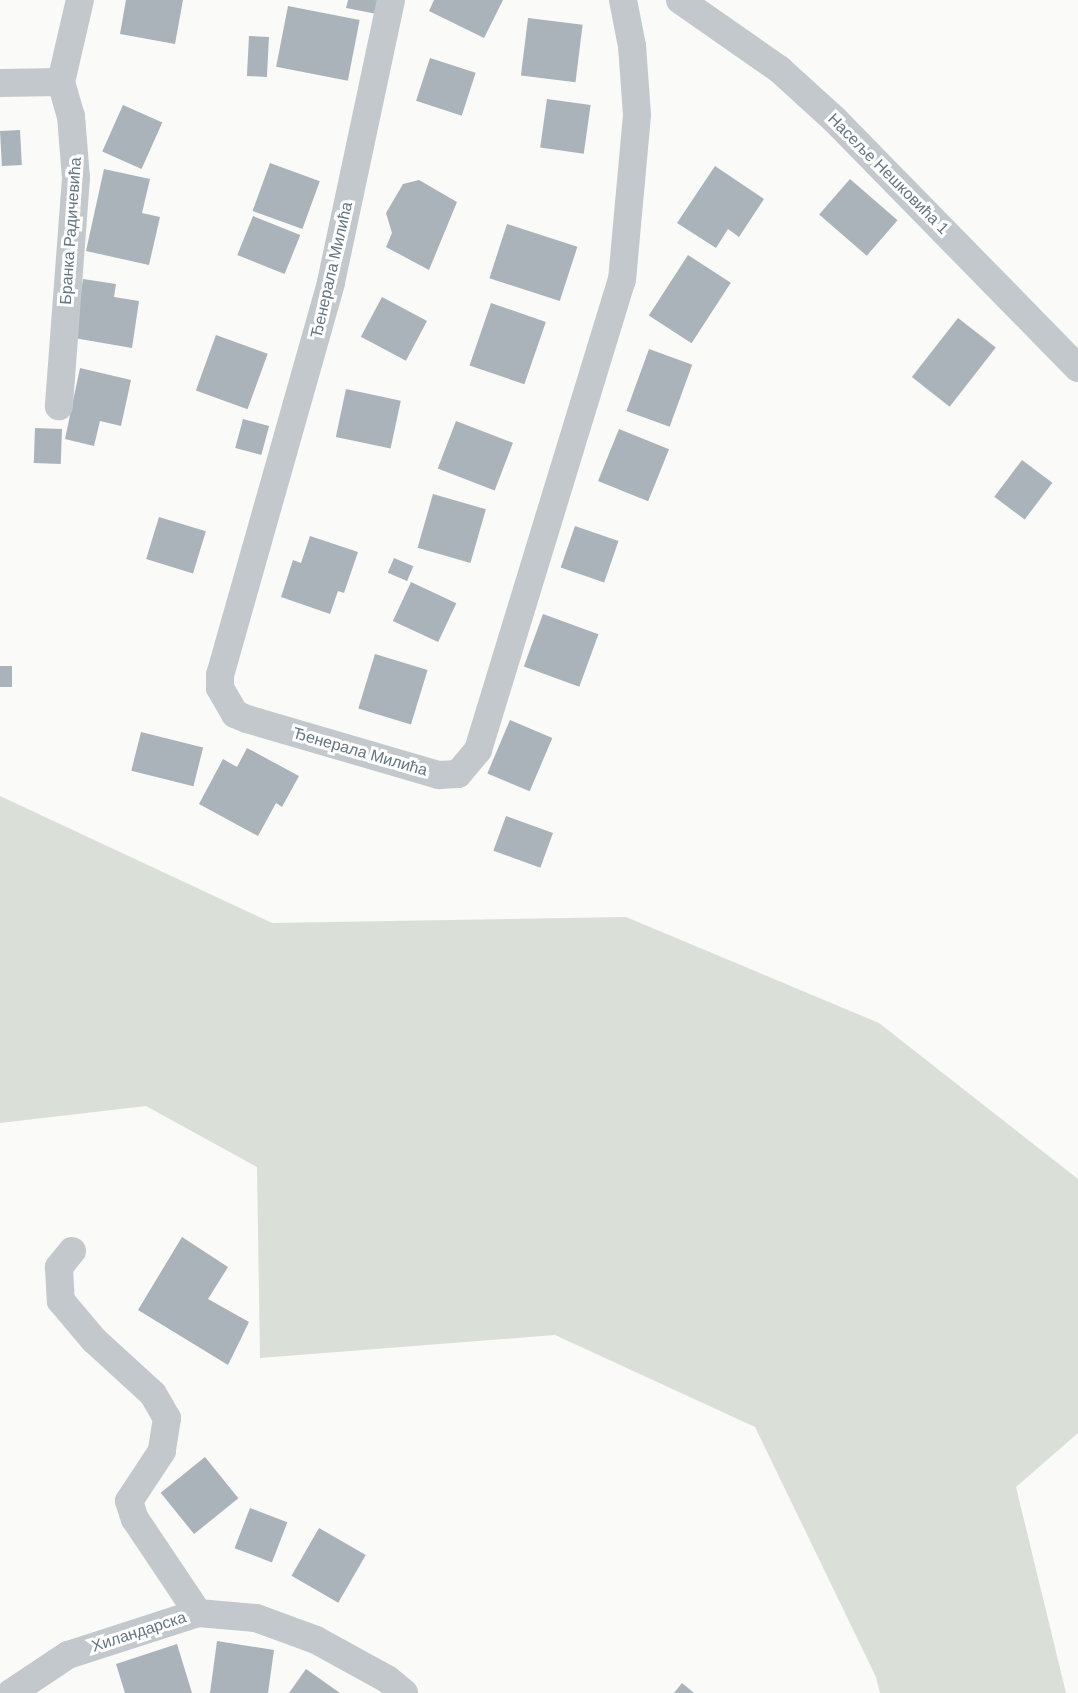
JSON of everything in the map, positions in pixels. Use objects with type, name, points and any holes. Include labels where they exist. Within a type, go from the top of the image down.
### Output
[{"type":"street","points":[[0,83],[61,82],[80,0]]},
{"type":"street","name":"Ђенерала Милића","points":[[391,0],[331,283],[220,675],[220,687],[235,714],[439,775],[458,774],[478,750],[622,280],[637,115],[632,46],[623,0]]},
{"type":"street","name":"Насеље Нешковића 1","points":[[680,0],[779,69],[835,120],[1078,368]]},
{"type":"street","name":"Бранка Радичевића","points":[[59,406],[76,148],[61,82]]},
{"type":"street","points":[[72,1251],[59,1267],[61,1301],[94,1340],[153,1394],[167,1418],[162,1451],[129,1501],[135,1519],[198,1613]]},
{"type":"street","name":"Хиландарска","points":[[11,1693],[68,1655],[198,1613],[256,1618],[316,1640],[387,1679],[404,1693]]},
{"type":"shaded area","points":[[0,796],[272,923],[626,917],[879,1023],[1078,1179],[1078,1433],[1016,1487],[1066,1693],[880,1693],[876,1677],[755,1427],[555,1335],[260,1358],[257,1167],[146,1106],[0,1123]]},
{"type":"building","points":[[126,0],[183,0],[175,44],[120,34]]},
{"type":"building","points":[[348,0],[379,0],[377,14],[346,8]]},
{"type":"building","points":[[434,0],[503,0],[484,38],[429,11]]},
{"type":"building","points":[[288,6],[360,20],[348,81],[276,67]]},
{"type":"building","points":[[528,18],[583,25],[576,82],[521,76]]},
{"type":"building","points":[[249,36],[269,37],[267,77],[247,76]]},
{"type":"building","points":[[430,58],[476,73],[462,116],[416,101]]},
{"type":"building","points":[[547,99],[591,105],[584,154],[540,148]]},
{"type":"building","points":[[123,105],[162,122],[142,169],[102,152]]},
{"type":"building","points":[[20,130],[22,165],[2,166],[0,131]]},
{"type":"building","points":[[270,163],[320,181],[302,229],[253,211]]},
{"type":"building","points":[[715,166],[764,199],[739,237],[728,229],[716,248],[677,223]]},
{"type":"building","points":[[104,169],[150,179],[142,213],[160,217],[149,265],[86,251]]},
{"type":"building","points":[[850,179],[898,220],[867,256],[819,214]]},
{"type":"building","points":[[419,180],[457,202],[429,270],[386,247],[392,233],[386,213],[403,184]]},
{"type":"building","points":[[253,216],[300,235],[285,274],[237,255]]},
{"type":"building","points":[[507,224],[577,247],[560,301],[489,278]]},
{"type":"building","points":[[688,255],[731,283],[692,343],[649,315]]},
{"type":"building","points":[[83,279],[116,284],[114,297],[139,301],[132,348],[74,338]]},
{"type":"building","points":[[382,297],[427,321],[406,361],[361,337]]},
{"type":"building","points":[[491,303],[546,322],[524,384],[470,365]]},
{"type":"building","points":[[958,318],[996,348],[950,407],[912,377]]},
{"type":"building","points":[[216,335],[268,354],[248,409],[196,390]]},
{"type":"building","points":[[649,349],[692,365],[670,427],[626,411]]},
{"type":"building","points":[[80,368],[131,380],[121,426],[100,421],[94,446],[65,439]]},
{"type":"building","points":[[346,389],[401,401],[391,449],[336,437]]},
{"type":"building","points":[[243,419],[269,426],[261,455],[235,448]]},
{"type":"building","points":[[456,421],[513,443],[495,490],[438,469]]},
{"type":"building","points":[[35,428],[62,429],[61,464],[34,463]]},
{"type":"building","points":[[619,429],[669,449],[648,501],[598,481]]},
{"type":"building","points":[[1022,460],[1052,483],[1025,520],[994,497]]},
{"type":"building","points":[[433,494],[486,509],[470,563],[418,548]]},
{"type":"building","points":[[159,517],[206,531],[193,573],[146,559]]},
{"type":"building","points":[[575,526],[618,541],[604,583],[561,568]]},
{"type":"building","points":[[310,536],[358,552],[344,593],[338,591],[330,614],[281,597],[293,560],[301,563]]},
{"type":"building","points":[[394,558],[413,566],[407,581],[388,573]]},
{"type":"building","points":[[411,582],[456,603],[438,642],[393,621]]},
{"type":"building","points":[[543,614],[598,634],[579,687],[524,667]]},
{"type":"building","points":[[375,654],[428,670],[411,725],[358,709]]},
{"type":"building","points":[[0,666],[12,666],[12,687],[0,687]]},
{"type":"building","points":[[510,720],[552,738],[530,791],[487,773]]},
{"type":"building","points":[[141,732],[203,747],[193,786],[131,771]]},
{"type":"building","points":[[247,748],[299,776],[282,807],[276,803],[258,836],[199,804],[223,759],[237,767]]},
{"type":"building","points":[[506,816],[553,833],[540,868],[493,851]]},
{"type":"building","points":[[182,1237],[228,1267],[208,1299],[249,1322],[228,1365],[138,1310]]},
{"type":"building","points":[[205,1457],[238,1498],[194,1534],[161,1493]]},
{"type":"building","points":[[250,1508],[287,1522],[272,1562],[235,1548]]},
{"type":"building","points":[[319,1528],[366,1555],[338,1603],[292,1576]]},
{"type":"building","points":[[217,1641],[274,1650],[268,1693],[210,1693]]},
{"type":"building","points":[[177,1644],[192,1693],[125,1693],[116,1664]]},
{"type":"building","points":[[306,1669],[340,1693],[289,1693]]},
{"type":"building","points":[[682,1683],[694,1693],[674,1693]]}]
